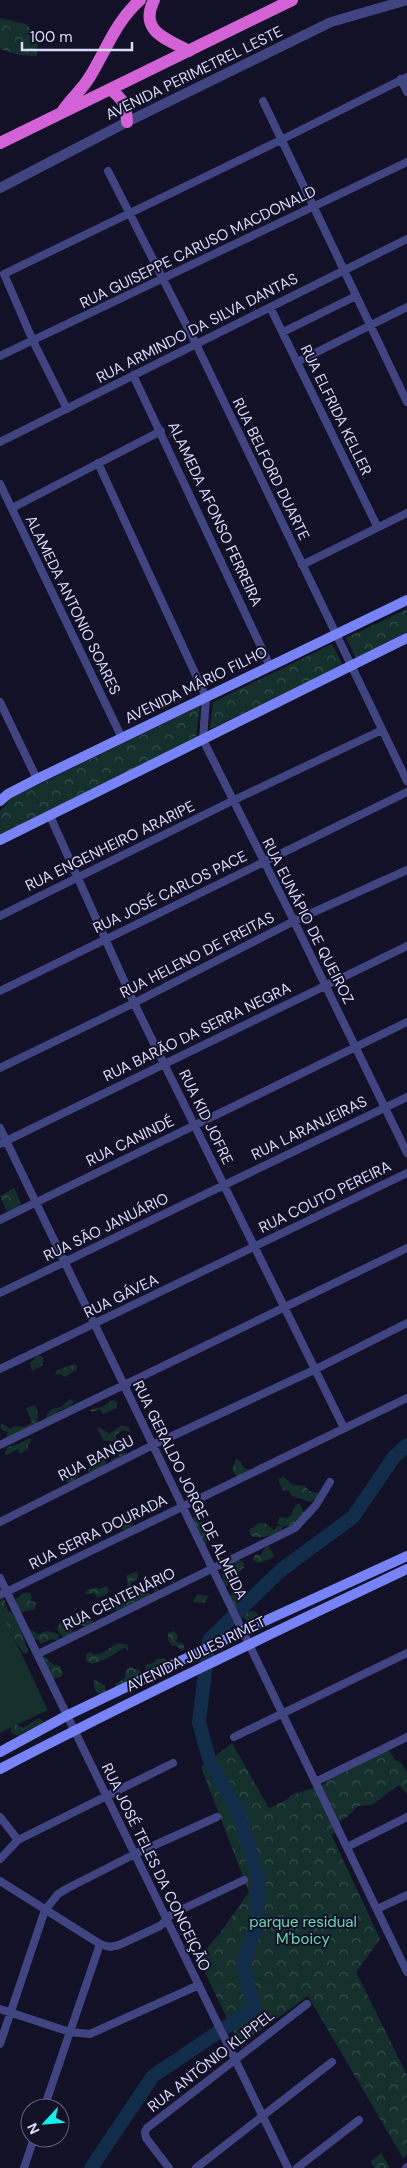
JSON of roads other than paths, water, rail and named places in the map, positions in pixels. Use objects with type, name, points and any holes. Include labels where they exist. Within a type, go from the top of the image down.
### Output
[{"type":"highway","points":[[62,112],[89,78],[117,26],[140,0]]},
{"type":"highway","points":[[154,0],[150,12],[151,22],[155,31],[166,41],[189,51]]},
{"type":"highway","points":[[0,143],[292,0]]},
{"type":"highway","points":[[110,89],[121,97],[126,109],[127,122]]},
{"type":"main road","name":"AVENIDA MÁRIO FILHO","points":[[3,798],[122,738],[407,600]]},
{"type":"main road","points":[[0,840],[407,638]]},
{"type":"main road","name":"AVENIDA JULES RIMET","points":[[0,1752],[68,1715],[243,1631],[404,1557]]},
{"type":"main road","name":"AVENIDA JULES RIMET","points":[[0,1769],[74,1730],[249,1644],[407,1569]]},
{"type":"street","name":"AVENIDA PERIMETREL LESTE","points":[[0,188],[127,122],[331,22],[407,0]]},
{"type":"street","points":[[67,409],[33,341],[4,274],[282,140],[404,78],[407,92]]},
{"type":"street","points":[[263,101],[407,402]]},
{"type":"street","name":"RUA GUISEPPE CARUSO MACDONALD","points":[[0,356],[407,162]]},
{"type":"street","name":"RUA BELFORD DUARTE","points":[[108,171],[196,344],[407,781]]},
{"type":"street","points":[[405,240],[407,249]]},
{"type":"street","name":"RUA ARMINDO DA SILVA DANTAS","points":[[0,442],[405,240]]},
{"type":"street","points":[[283,332],[356,296]]},
{"type":"street","name":"RUA ELFRIDA KELLER","points":[[270,307],[377,526]]},
{"type":"street","points":[[297,362],[407,307]]},
{"type":"street","name":"ALAMEDA AFONSO FERREIRA","points":[[134,375],[270,666]]},
{"type":"street","points":[[12,508],[161,431]]},
{"type":"street","points":[[98,463],[206,697],[202,740]]},
{"type":"street","name":"ALAMEDA ANTONIO SOARES","points":[[0,484],[122,738]]},
{"type":"street","points":[[302,565],[407,512]]},
{"type":"street","points":[[0,702],[37,780]]},
{"type":"street","name":"RUA ENGENHEIRO ARARIPE","points":[[0,916],[232,801],[382,730]]},
{"type":"street","name":"RUA EUNÁPIO DE QUEIROZ","points":[[202,740],[294,921],[407,1153]]},
{"type":"street","name":"RUA JOSÉ CARLOS PACE","points":[[0,990],[407,792]]},
{"type":"street","name":"RUA KID JOFRE","points":[[50,816],[76,878],[134,1003],[344,1428]]},
{"type":"street","name":"RUA HELENO DE FREITAS","points":[[0,1068],[134,1003],[294,921],[407,870]]},
{"type":"street","name":"RUA BARÃO DA SERRA NEGRA","points":[[3,1142],[325,984],[407,946]]},
{"type":"street","name":"RUA CANINDÉ","points":[[0,1220],[407,1022]]},
{"type":"street","name":"RUA LARANJEIRAS","points":[[224,1185],[407,1097]]},
{"type":"street","name":"RUA GERALDO JORGE DE ALMEIDA","points":[[0,1128],[3,1142],[36,1202],[407,1972]]},
{"type":"street","name":"RUA COUTO PEREIRA","points":[[254,1246],[407,1173]]},
{"type":"street","name":"RUA SÃO JANUÁRIO","points":[[0,1293],[224,1185]]},
{"type":"street","name":"RUA GÁVEA","points":[[0,1369],[254,1246]]},
{"type":"street","points":[[0,1445],[407,1248]]},
{"type":"street","name":"RUA BANGU","points":[[0,1522],[153,1445],[314,1370],[407,1323]]},
{"type":"street","name":"RUA SERRA DOURADA","points":[[3,1593],[407,1398]]},
{"type":"street","name":"RUA CENTENÁRIO","points":[[38,1654],[295,1528],[321,1499],[330,1482]]},
{"type":"street","points":[[404,1557],[407,1569]]},
{"type":"street","name":"RUA JOSÉ TELES DA CONCEIÇÃO","points":[[0,1578],[3,1593],[38,1654],[288,2168]]},
{"type":"street","points":[[234,1737],[407,1653]]},
{"type":"street","points":[[315,1782],[407,1737]]},
{"type":"street","points":[[0,1859],[18,1840],[173,1763]]},
{"type":"street","points":[[0,1817],[18,1840]]},
{"type":"street","points":[[0,2044],[45,1910],[58,1894],[135,1854],[217,1817]]},
{"type":"street","points":[[347,1847],[407,1817]]},
{"type":"street","points":[[0,1881],[100,1944],[110,1947],[119,1945],[160,1926],[172,1914],[244,1880]]},
{"type":"street","points":[[377,1909],[407,1894]]},
{"type":"street","points":[[47,2098],[100,1944]]},
{"type":"street","points":[[0,2009],[70,2032],[90,2034],[199,1985]]},
{"type":"street","name":"RUA ANTÔNIO KLIPPEL","points":[[168,2168],[146,2138],[144,2132],[147,2128],[307,2004]]},
{"type":"street","points":[[196,2168],[332,2062]]},
{"type":"street","points":[[297,2168],[359,2120]]},
{"type":"street","points":[[24,2168],[31,2148]]},
{"type":"waterway","points":[[91,2168],[153,2076],[254,2008],[243,1963],[256,1925],[259,1881],[240,1816],[209,1759],[199,1722],[209,1640],[281,1570],[353,1517],[394,1457],[407,1445]]},
{"type":"park label","name":"parque residual M'boicy","points":[[303,1930]]}]
